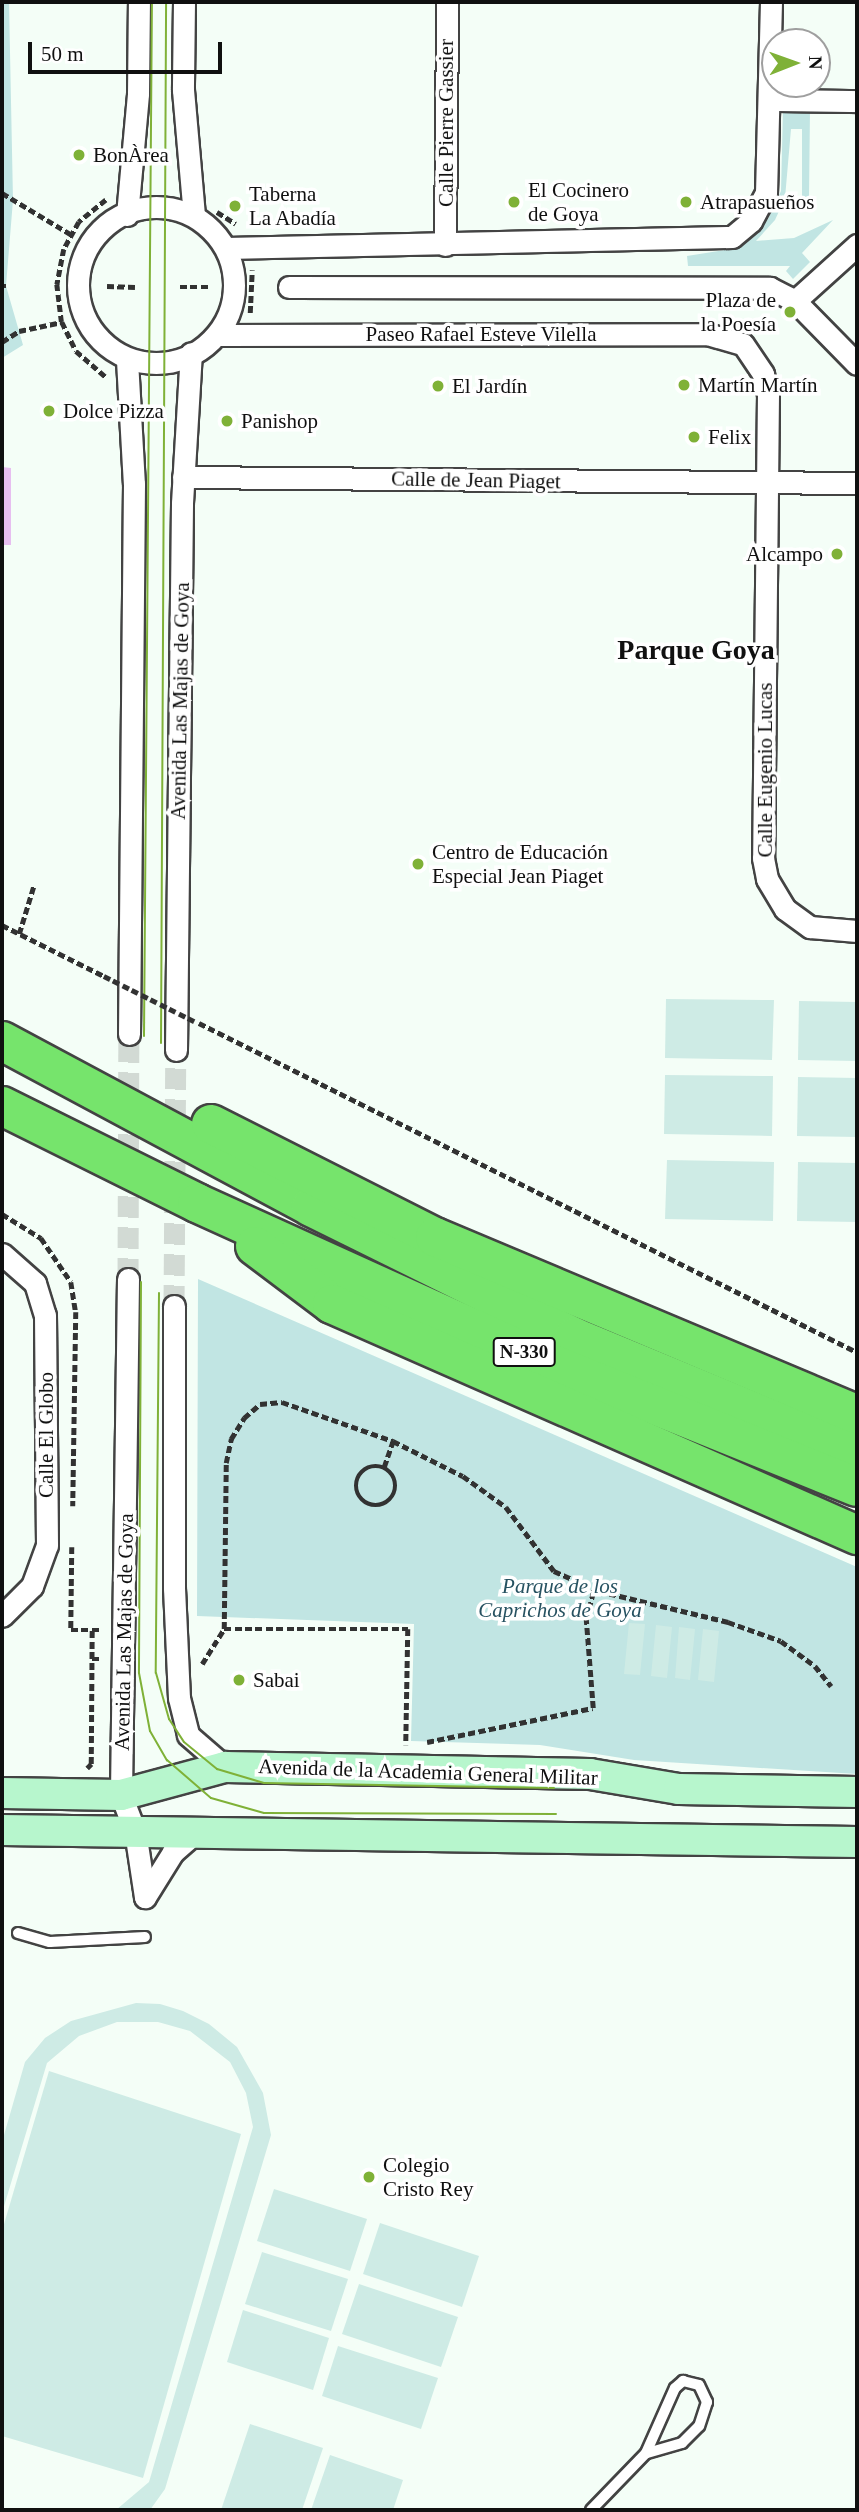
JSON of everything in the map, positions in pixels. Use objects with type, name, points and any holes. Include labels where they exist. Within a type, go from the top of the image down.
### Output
[{"type":"highway","points":[[6,1043],[86,1062],[435,1237],[857,1414]]},
{"type":"highway","name":"N-330","points":[[6,1043],[311,1207],[574,1337],[857,1454]]},
{"type":"highway","name":"N-330","points":[[2,1106],[197,1203],[545,1361],[857,1487]]},
{"type":"highway","points":[[197,1203],[332,1304],[857,1535]]},
{"type":"main road","name":"Avenida de la Academia General Militar","points":[[2,1793],[121,1795],[225,1767],[590,1774],[679,1789],[857,1792]]},
{"type":"main road","points":[[2,1830],[857,1842]]},
{"type":"street","points":[[127,215],[139,2]]},
{"type":"street","points":[[184,2],[194,216]]},
{"type":"street","name":"Calle Pierre Gassier","points":[[445,245],[447,2]]},
{"type":"street","points":[[226,248],[722,241],[744,230],[766,193],[771,2]]},
{"type":"street","points":[[770,100],[857,100]]},
{"type":"street","points":[[165,208],[194,216],[226,248],[234,274],[233,299],[217,335],[191,353],[163,361],[127,360],[104,345],[88,325],[79,306],[77,281],[83,258],[97,236],[127,215],[165,208]]},
{"type":"street","points":[[795,301],[857,245]]},
{"type":"street","points":[[289,286],[770,288],[795,301],[857,364]]},
{"type":"street","name":"Paseo Rafael Esteve Vilella","points":[[217,335],[708,334],[743,344]]},
{"type":"street","name":"Calle Eugenio Lucas","points":[[743,344],[763,374],[768,394],[763,858],[767,879],[785,909],[810,927],[857,932]]},
{"type":"street","name":"Avenida Las Majas de Goya","points":[[176,1050],[183,477],[191,353]]},
{"type":"street","points":[[127,360],[123,389],[134,484],[129,1034]]},
{"type":"street","name":"Calle de Jean Piaget","points":[[183,477],[857,483]]},
{"type":"street","name":"Calle El Globo","points":[[2,1254],[35,1283],[45,1315],[47,1545],[32,1586],[2,1616]]},
{"type":"street","name":"Avenida Las Majas de Goya","points":[[128,1279],[121,1795],[135,1831],[145,1897],[173,1852],[196,1832]]},
{"type":"street","points":[[174,1306],[174,1588],[178,1698],[188,1735],[225,1767]]},
{"type":"lane","points":[[18,1933],[50,1942],[145,1937]]},
{"type":"lane","points":[[591,2510],[646,2453],[676,2388],[683,2381],[699,2385],[707,2402],[699,2426],[682,2443],[646,2453]]},
{"type":"path","points":[[192,178],[209,203],[248,229],[253,294],[249,335]]},
{"type":"path","points":[[123,389],[76,351],[62,322],[57,284],[64,249],[72,235],[127,179]]},
{"type":"path","points":[[2,193],[72,235]]},
{"type":"path","points":[[107,286],[135,287]]},
{"type":"path","points":[[180,287],[210,287]]},
{"type":"path","points":[[2,342],[19,331],[62,322]]},
{"type":"path","points":[[19,934],[34,885]]},
{"type":"path","points":[[2,925],[857,1352]]},
{"type":"path","points":[[196,1673],[224,1629],[226,1463],[231,1439],[244,1418],[260,1404],[282,1402],[393,1441],[463,1476],[506,1507],[554,1572],[594,1589],[728,1622],[781,1641],[815,1666],[831,1686]]},
{"type":"path","points":[[384,1467],[393,1441]]},
{"type":"path","points":[[370,1467],[384,1467],[396,1482],[395,1494],[386,1504],[367,1504],[358,1494],[359,1475],[370,1467]]},
{"type":"path","points":[[406,1747],[593,1708],[586,1619],[594,1589]]},
{"type":"path","points":[[224,1629],[408,1629],[406,1759]]},
{"type":"path","points":[[80,1775],[91,1764],[92,1630]]},
{"type":"green space","points":[[2,2],[9,2],[13,200],[6,286],[23,345],[2,358]]},
{"type":"green space","points":[[783,109],[810,109],[809,198],[802,198],[802,129],[791,129],[785,198],[775,220],[756,241],[794,238],[833,220],[802,253],[810,262],[793,279],[786,271],[790,266],[688,266],[687,256],[731,249],[768,219],[781,191]]},
{"type":"green space","name":"Parque de los Caprichos de Goya","points":[[198,1279],[857,1567],[857,1774],[634,1760],[540,1745],[411,1741],[414,1624],[197,1616]]},
{"type":"shaded area","points":[[2,467],[11,468],[11,545],[2,545]]},
{"type":"shaded area","points":[[666,999],[774,1000],[772,1060],[665,1058]]},
{"type":"shaded area","points":[[799,1001],[857,1002],[857,1061],[798,1060]]},
{"type":"shaded area","points":[[665,1075],[773,1076],[772,1136],[664,1134]]},
{"type":"shaded area","points":[[798,1077],[857,1078],[857,1137],[797,1136]]},
{"type":"shaded area","points":[[667,1160],[774,1162],[773,1221],[665,1219]]},
{"type":"shaded area","points":[[798,1162],[857,1163],[857,1222],[797,1221]]},
{"type":"shaded area","points":[[629,1623],[645,1624],[640,1675],[624,1674]]},
{"type":"shaded area","points":[[656,1625],[672,1627],[667,1678],[651,1676]]},
{"type":"shaded area","points":[[679,1627],[695,1629],[690,1680],[675,1678]]},
{"type":"shaded area","points":[[703,1629],[719,1631],[714,1682],[698,1680]]},
{"type":"shaded area","points":[[136,2003],[160,2004],[183,2011],[209,2024],[237,2047],[263,2093],[271,2135],[165,2489],[150,2510],[116,2510],[149,2482],[253,2127],[246,2093],[230,2062],[190,2031],[158,2022],[117,2022],[79,2036],[47,2063],[2,2213],[2,2142],[25,2062],[45,2038],[71,2021]]},
{"type":"shaded area","points":[[49,2071],[241,2134],[143,2478],[2,2436],[2,2231]]},
{"type":"shaded area","points":[[274,2189],[367,2219],[350,2271],[257,2241]]},
{"type":"shaded area","points":[[380,2223],[479,2256],[462,2307],[363,2274]]},
{"type":"shaded area","points":[[262,2252],[348,2279],[331,2331],[245,2304]]},
{"type":"shaded area","points":[[359,2284],[458,2317],[441,2367],[342,2334]]},
{"type":"shaded area","points":[[243,2310],[329,2338],[313,2390],[227,2362]]},
{"type":"shaded area","points":[[338,2346],[438,2378],[421,2429],[322,2396]]},
{"type":"shaded area","points":[[250,2424],[323,2448],[302,2510],[221,2510]]},
{"type":"shaded area","points":[[330,2455],[403,2480],[393,2510],[311,2510]]},
{"type":"tunnel","points":[[128,1279],[129,1034]]},
{"type":"tunnel","points":[[174,1306],[176,1050]]},
{"type":"tram line","points":[[144,1036],[152,2]]},
{"type":"tram line","points":[[161,1043],[166,2]]},
{"type":"tram line","points":[[141,1282],[139,1673],[150,1731],[167,1760],[211,1798],[264,1813],[556,1814]]},
{"type":"tram line","points":[[159,1293],[156,1673],[169,1719],[184,1742],[217,1769],[264,1783],[554,1788]]},
{"type":"place","name":"BonÀrea","points":[[79,155]]},
{"type":"place","name":"El Cocinero de Goya","points":[[514,202]]},
{"type":"place","name":"Atrapasueños","points":[[686,202]]},
{"type":"place","name":"Taberna La Abadía","points":[[235,206]]},
{"type":"place","name":"Plaza de la Poesía","points":[[790,312]]},
{"type":"place","name":"Martín Martín","points":[[684,385]]},
{"type":"place","name":"El Jardín","points":[[438,386]]},
{"type":"place","name":"Dolce Pizza","points":[[49,411]]},
{"type":"place","name":"Panishop","points":[[227,421]]},
{"type":"place","name":"Felix","points":[[694,437]]},
{"type":"place","name":"Alcampo","points":[[837,554]]},
{"type":"place","name":"Centro de Educación Especial Jean Piaget","points":[[418,864]]},
{"type":"place","name":"Sabai","points":[[239,1680]]},
{"type":"place","name":"Colegio Cristo Rey","points":[[369,2177]]},
{"type":"district","name":"Parque Goya","points":[[696,650]]}]
